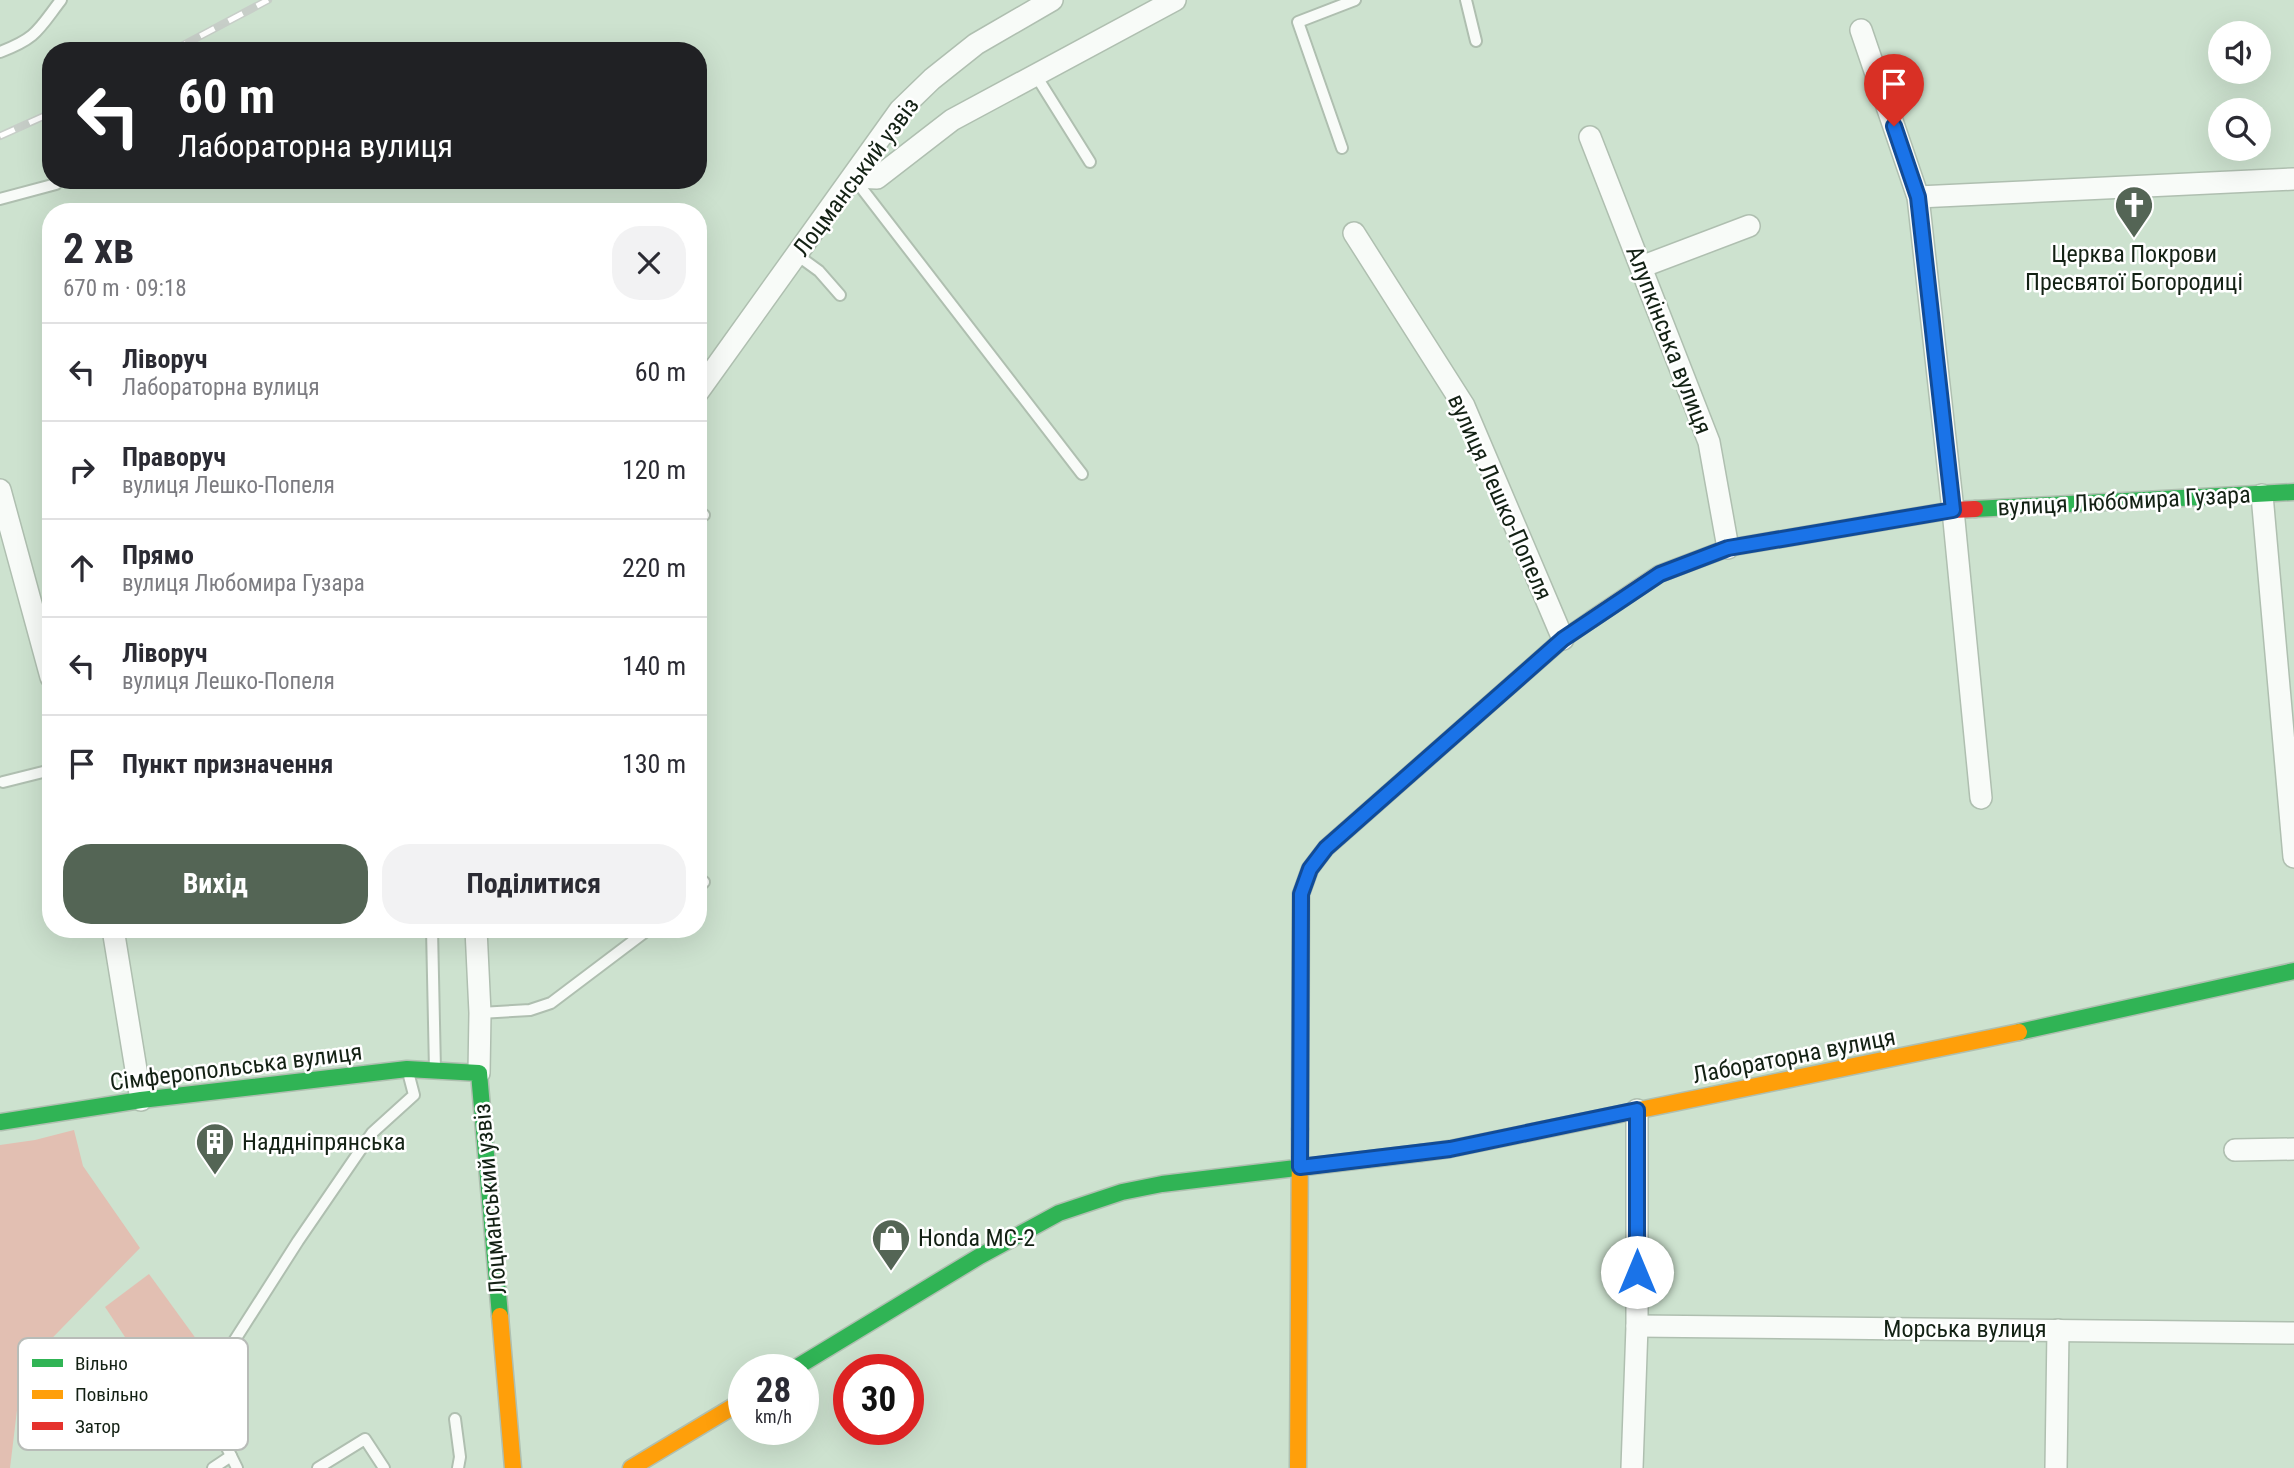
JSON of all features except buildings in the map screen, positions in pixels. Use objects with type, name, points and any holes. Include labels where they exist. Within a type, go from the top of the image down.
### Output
[{"type":"street","name":"Лоцманський узвіз","points":[[707,380],[900,110],[932,79],[976,44],[1052,0]]},
{"type":"street","points":[[853,177],[877,178],[952,120],[1175,0]]},
{"type":"street","points":[[1861,30],[1918,197],[1953,510],[1981,798]]},
{"type":"street","name":"Алупкінська вулиця","points":[[1590,137],[1709,442],[1728,548]]},
{"type":"street","points":[[1918,197],[2294,179]]},
{"type":"street","points":[[1641,267],[1749,226]]},
{"type":"street","name":"вулиця Лешко-Попеля","points":[[1354,233],[1464,406],[1563,639]]},
{"type":"street","points":[[0,490],[42,644]]},
{"type":"street","name":"вулиця Любомира Гузара","points":[[1563,639],[1660,574],[1728,548],[1953,510],[2294,492]]},
{"type":"street","points":[[2262,495],[2294,857]]},
{"type":"street","points":[[1298,1468],[1301,894],[1310,869],[1326,848],[1563,639]]},
{"type":"street","points":[[114,938],[141,1100]]},
{"type":"street","name":"Лоцманський узвіз","points":[[476,938],[480,1073],[513,1468]]},
{"type":"street","name":"Лабораторна вулиця","points":[[1300,1167],[1450,1149],[1938,1050],[2294,971]]},
{"type":"street","name":"Сімферопольська вулиця","points":[[0,1122],[141,1100],[407,1069],[480,1073]]},
{"type":"street","points":[[1632,1468],[1637,1326],[1637,1110]]},
{"type":"street","points":[[2235,1150],[2294,1149]]},
{"type":"street","points":[[818,1354],[980,1256],[1059,1213],[1136,1189],[1300,1167]]},
{"type":"street","name":"Морська вулиця","points":[[1637,1326],[2294,1333]]},
{"type":"street","points":[[2056,1468],[2058,1330]]},
{"type":"street","points":[[631,1468],[728,1409]]},
{"type":"lane","points":[[0,52],[25,43],[44,25],[61,0]]},
{"type":"lane","points":[[1342,148],[1297,22],[1355,0]]},
{"type":"lane","points":[[1466,0],[1476,41]]},
{"type":"lane","points":[[1035,74],[1090,162]]},
{"type":"lane","points":[[853,177],[1082,474]]},
{"type":"lane","points":[[0,199],[42,188]]},
{"type":"lane","points":[[797,256],[819,271],[839,295]]},
{"type":"lane","points":[[3,782],[42,772]]},
{"type":"lane","points":[[432,938],[435,1070]]},
{"type":"lane","points":[[480,1013],[530,1010],[551,1003],[637,938]]},
{"type":"lane","points":[[236,1338],[372,1133],[414,1096],[407,1069]]},
{"type":"lane","points":[[455,1419],[460,1457],[458,1468]]},
{"type":"lane","points":[[318,1468],[365,1439],[384,1468]]},
{"type":"lane","points":[[228,1450],[237,1468]]},
{"type":"lane","points":[[213,1468],[231,1456]]},
{"type":"shaded area","points":[[74,1130],[83,1166],[140,1248],[52,1338],[18,1338],[18,1402],[10,1468],[0,1468],[0,1145]]},
{"type":"shaded area","points":[[149,1274],[195,1338],[126,1338],[105,1307]]},
{"type":"railway","points":[[189,42],[268,0]]},
{"type":"railway","points":[[0,136],[42,117]]},
{"type":"traffic: fast","points":[[1975,509],[2294,492]]},
{"type":"traffic: fast","points":[[1300,1129],[1301,894],[1310,869],[1326,848],[1563,639],[1592,619]]},
{"type":"traffic: fast","points":[[2019,1032],[2294,971]]},
{"type":"traffic: fast","points":[[0,1122],[141,1100],[407,1069],[479,1073],[500,1316]]},
{"type":"traffic: fast","points":[[818,1354],[980,1256],[1059,1213],[1122,1192],[1162,1184],[1421,1153]]},
{"type":"traffic: slow","points":[[1421,1153],[2019,1032]]},
{"type":"traffic: slow","points":[[1298,1468],[1300,1129]]},
{"type":"traffic: slow","points":[[500,1316],[513,1468]]},
{"type":"traffic: slow","points":[[631,1468],[728,1410]]},
{"type":"traffic: jam","points":[[1592,619],[1659,574],[1728,548],[1953,510],[1975,509]]},
{"type":"place","name":"Церква Покрови Пресвятої Богородиці","points":[[2134,239]]},
{"type":"place","name":"Наддніпрянська","points":[[215,1176]]},
{"type":"place","name":"Honda МС-2","points":[[891,1272]]},
{"type":"route","points":[[1637,1272],[1637,1110],[1450,1149],[1300,1167],[1301,894],[1310,869],[1326,848],[1563,639],[1660,574],[1728,548],[1953,510],[1918,197],[1894,126]]}]
